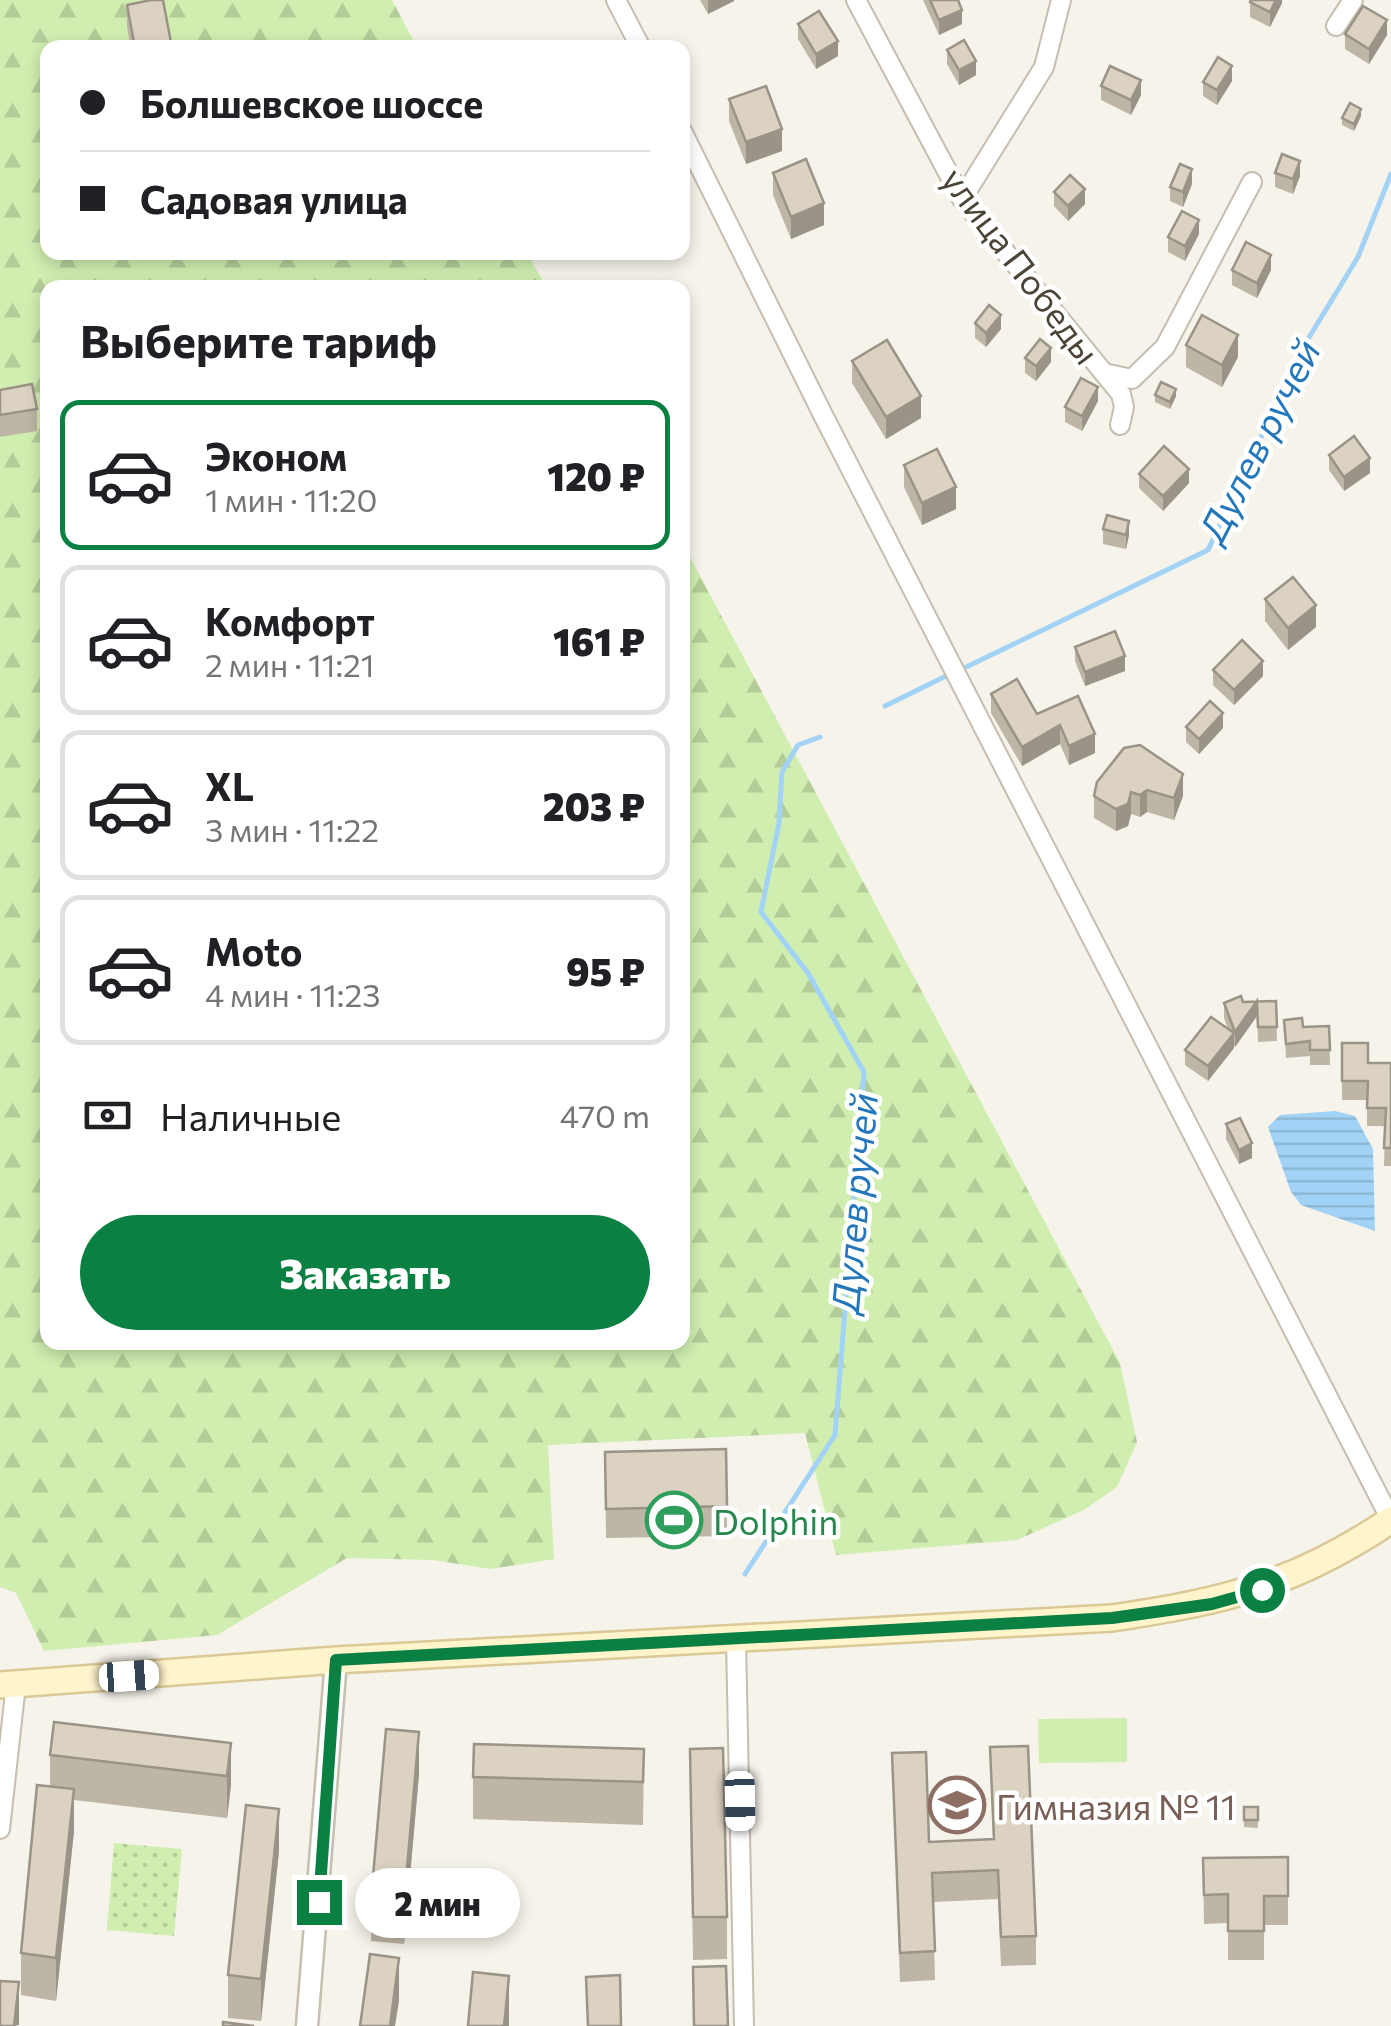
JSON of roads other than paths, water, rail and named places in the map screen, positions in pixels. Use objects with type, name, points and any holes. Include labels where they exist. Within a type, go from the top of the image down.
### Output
[{"type":"main road","points":[[8,1684],[336,1660],[1112,1618],[1212,1604],[1303,1572],[1391,1520]]},
{"type":"street","points":[[616,0],[637,40]]},
{"type":"street","name":"улица Победы","points":[[856,0],[962,199],[1121,394],[1124,407],[1120,424]]},
{"type":"street","points":[[962,199],[1044,67],[1061,0]]},
{"type":"street","points":[[1336,26],[1353,0]]},
{"type":"street","points":[[690,146],[1391,1520]]},
{"type":"street","points":[[1104,372],[1132,379],[1165,347],[1252,182]]},
{"type":"street","points":[[736,1641],[744,2026]]},
{"type":"street","points":[[307,2026],[336,1660]]},
{"type":"street","points":[[0,1829],[8,1684]]},
{"type":"water","points":[[1335,1111],[1355,1116],[1373,1149],[1375,1231],[1301,1205],[1291,1192],[1268,1127],[1280,1115]]},
{"type":"waterway","name":"Дулев ручей","points":[[960,670],[1208,550],[1305,344],[1358,257],[1391,174]]},
{"type":"waterway","name":"Дулев ручей","points":[[885,706],[950,674]]},
{"type":"waterway","name":"Дулев ручей","points":[[745,1574],[835,1435],[864,1072],[808,973],[761,912],[779,823],[782,772],[798,745],[820,737]]},
{"type":"place","name":"Dolphin","points":[[674,1520]]},
{"type":"place","name":"Гимназия № 11","points":[[957,1805]]}]
